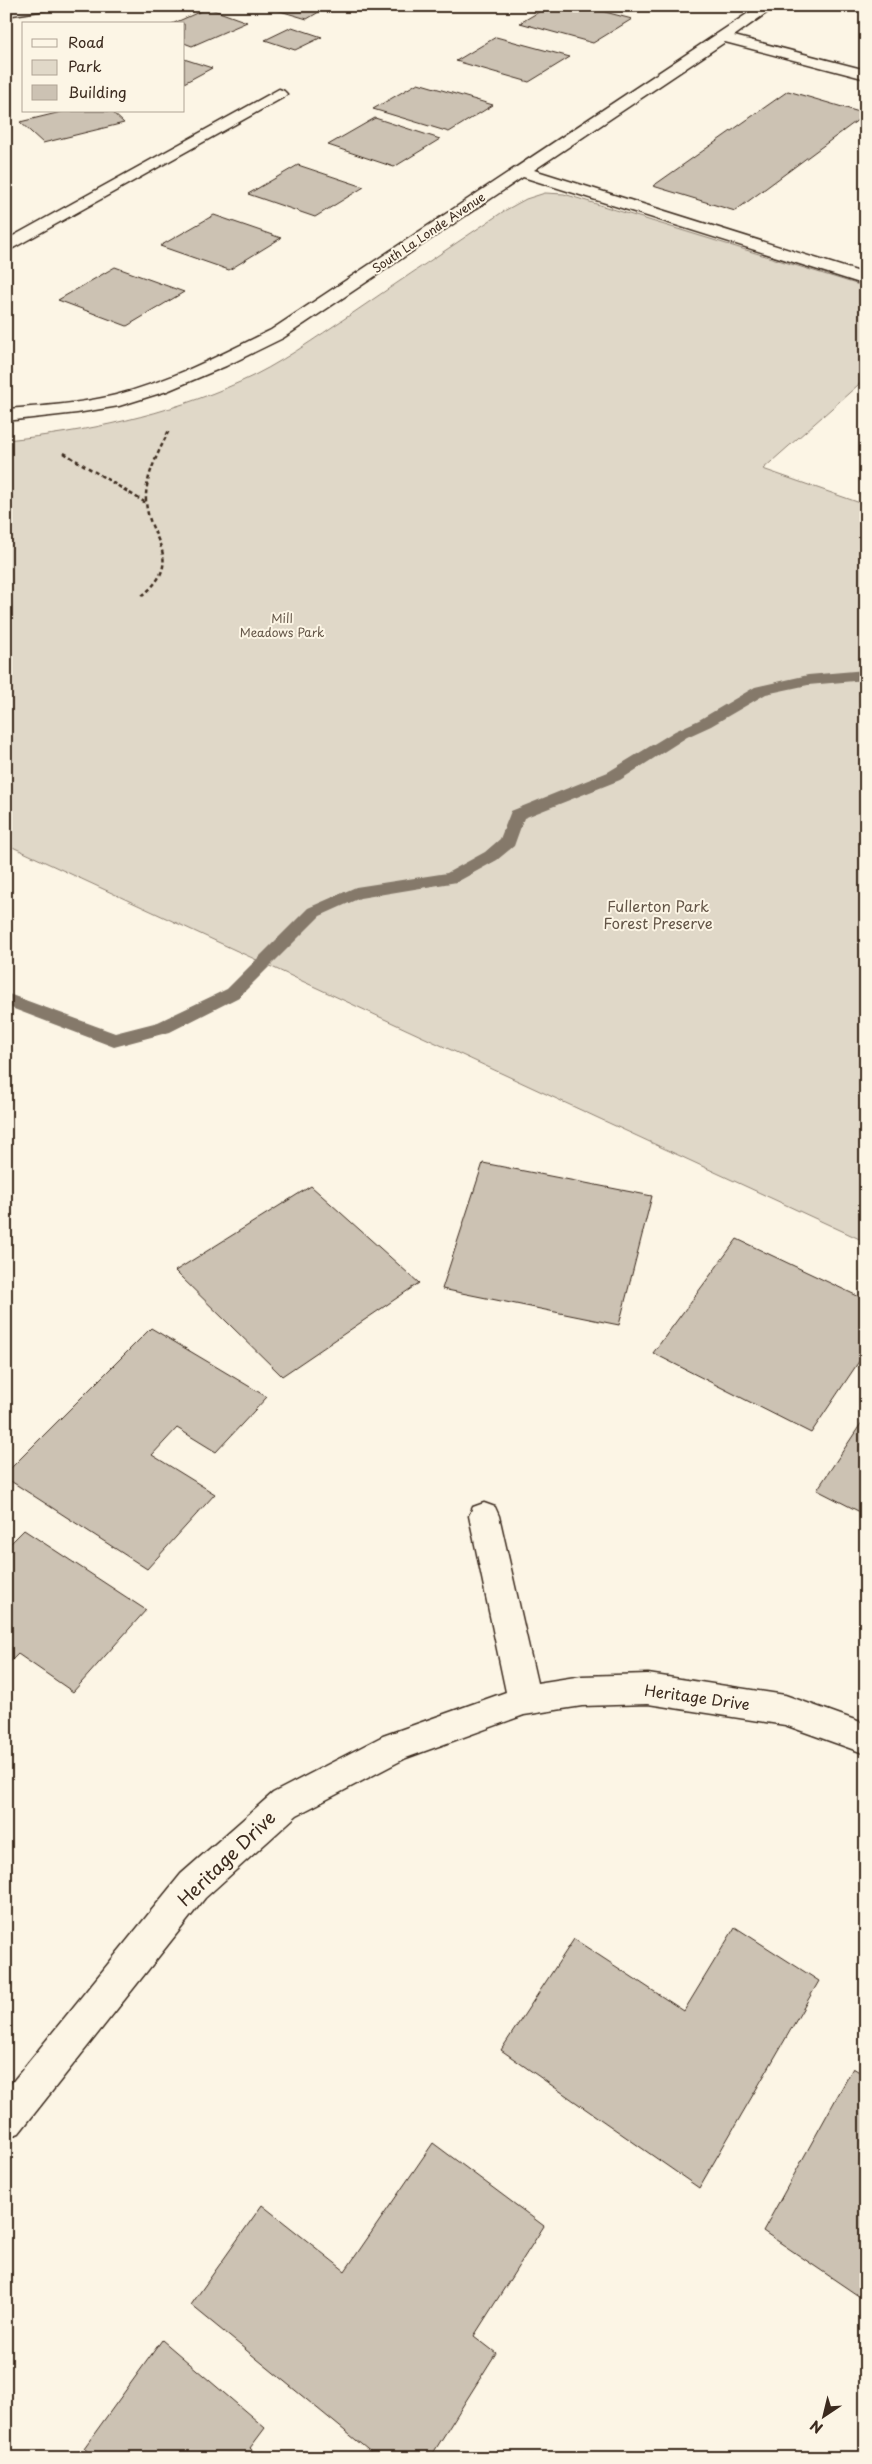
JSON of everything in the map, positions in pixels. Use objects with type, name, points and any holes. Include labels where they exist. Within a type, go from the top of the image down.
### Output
[{"type":"street","points":[[6,12],[46,6]]},
{"type":"street","name":"South La Londe Avenue","points":[[6,415],[65,409],[119,400],[223,362],[277,334],[768,6]]},
{"type":"street","points":[[723,36],[866,75]]},
{"type":"street","points":[[6,248],[279,94]]},
{"type":"street","points":[[521,171],[866,280]]},
{"type":"street","points":[[484,1516],[524,1700]]},
{"type":"street","name":"Heritage Drive","points":[[6,2120],[194,1886],[284,1804],[395,1747],[524,1700],[582,1692],[648,1689],[785,1710],[866,1739]]},
{"type":"path","points":[[142,596],[154,588],[162,577],[165,562],[146,503],[148,484],[156,459],[193,374]]},
{"type":"path","points":[[64,453],[146,503]]},
{"type":"green space","name":"Mill Meadows Park","points":[[545,193],[564,194],[866,287],[866,378],[763,469],[866,505],[866,1242],[6,844],[6,440],[96,427],[155,413],[212,394],[240,382],[269,368],[296,351],[504,211],[526,199]]},
{"type":"building","points":[[273,6],[329,6],[307,19],[270,8]]},
{"type":"building","points":[[549,6],[582,6],[632,19],[593,43],[520,23]]},
{"type":"building","points":[[208,8],[247,22],[192,46],[185,43],[185,22],[176,22]]},
{"type":"building","points":[[292,27],[322,37],[295,50],[265,40]]},
{"type":"building","points":[[496,37],[570,57],[529,82],[456,61]]},
{"type":"building","points":[[185,59],[212,68],[185,82]]},
{"type":"building","points":[[418,83],[493,105],[449,132],[373,109]]},
{"type":"building","points":[[788,91],[866,114],[735,211],[653,186]]},
{"type":"building","points":[[61,112],[112,112],[124,123],[43,143],[20,122]]},
{"type":"building","points":[[375,118],[440,139],[394,167],[328,145]]},
{"type":"building","points":[[298,165],[364,187],[315,217],[248,194]]},
{"type":"building","points":[[214,215],[281,238],[229,270],[160,246]]},
{"type":"building","points":[[115,267],[184,292],[127,326],[58,300]]},
{"type":"building","points":[[483,1163],[652,1196],[619,1325],[442,1289]]},
{"type":"building","points":[[311,1186],[419,1283],[282,1376],[175,1271]]},
{"type":"building","points":[[737,1239],[866,1300],[866,1351],[811,1433],[653,1353]]},
{"type":"building","points":[[151,1328],[267,1397],[216,1452],[177,1428],[152,1455],[215,1494],[147,1569],[6,1478],[6,1473]]},
{"type":"building","points":[[866,1416],[866,1515],[817,1490]]},
{"type":"building","points":[[24,1530],[146,1610],[73,1692],[18,1654],[6,1666],[6,1548]]},
{"type":"building","points":[[735,1927],[819,1981],[699,2188],[501,2050],[574,1939],[684,2011]]},
{"type":"building","points":[[853,2068],[866,2076],[866,2301],[763,2231]]},
{"type":"building","points":[[433,2143],[544,2226],[474,2336],[496,2353],[430,2458],[378,2458],[191,2305],[262,2205],[345,2271]]},
{"type":"building","points":[[162,2340],[265,2428],[250,2448],[261,2458],[95,2458],[84,2448]]},
{"type":"waterway","points":[[6,999],[114,1040],[164,1027],[233,993],[314,912],[356,893],[451,878],[491,856],[508,842],[517,815],[614,776],[681,734],[705,723],[761,690],[808,680],[866,675]]},
{"type":"park label","name":"Fullerton Park Forest Preserve","points":[[658,916]]}]
